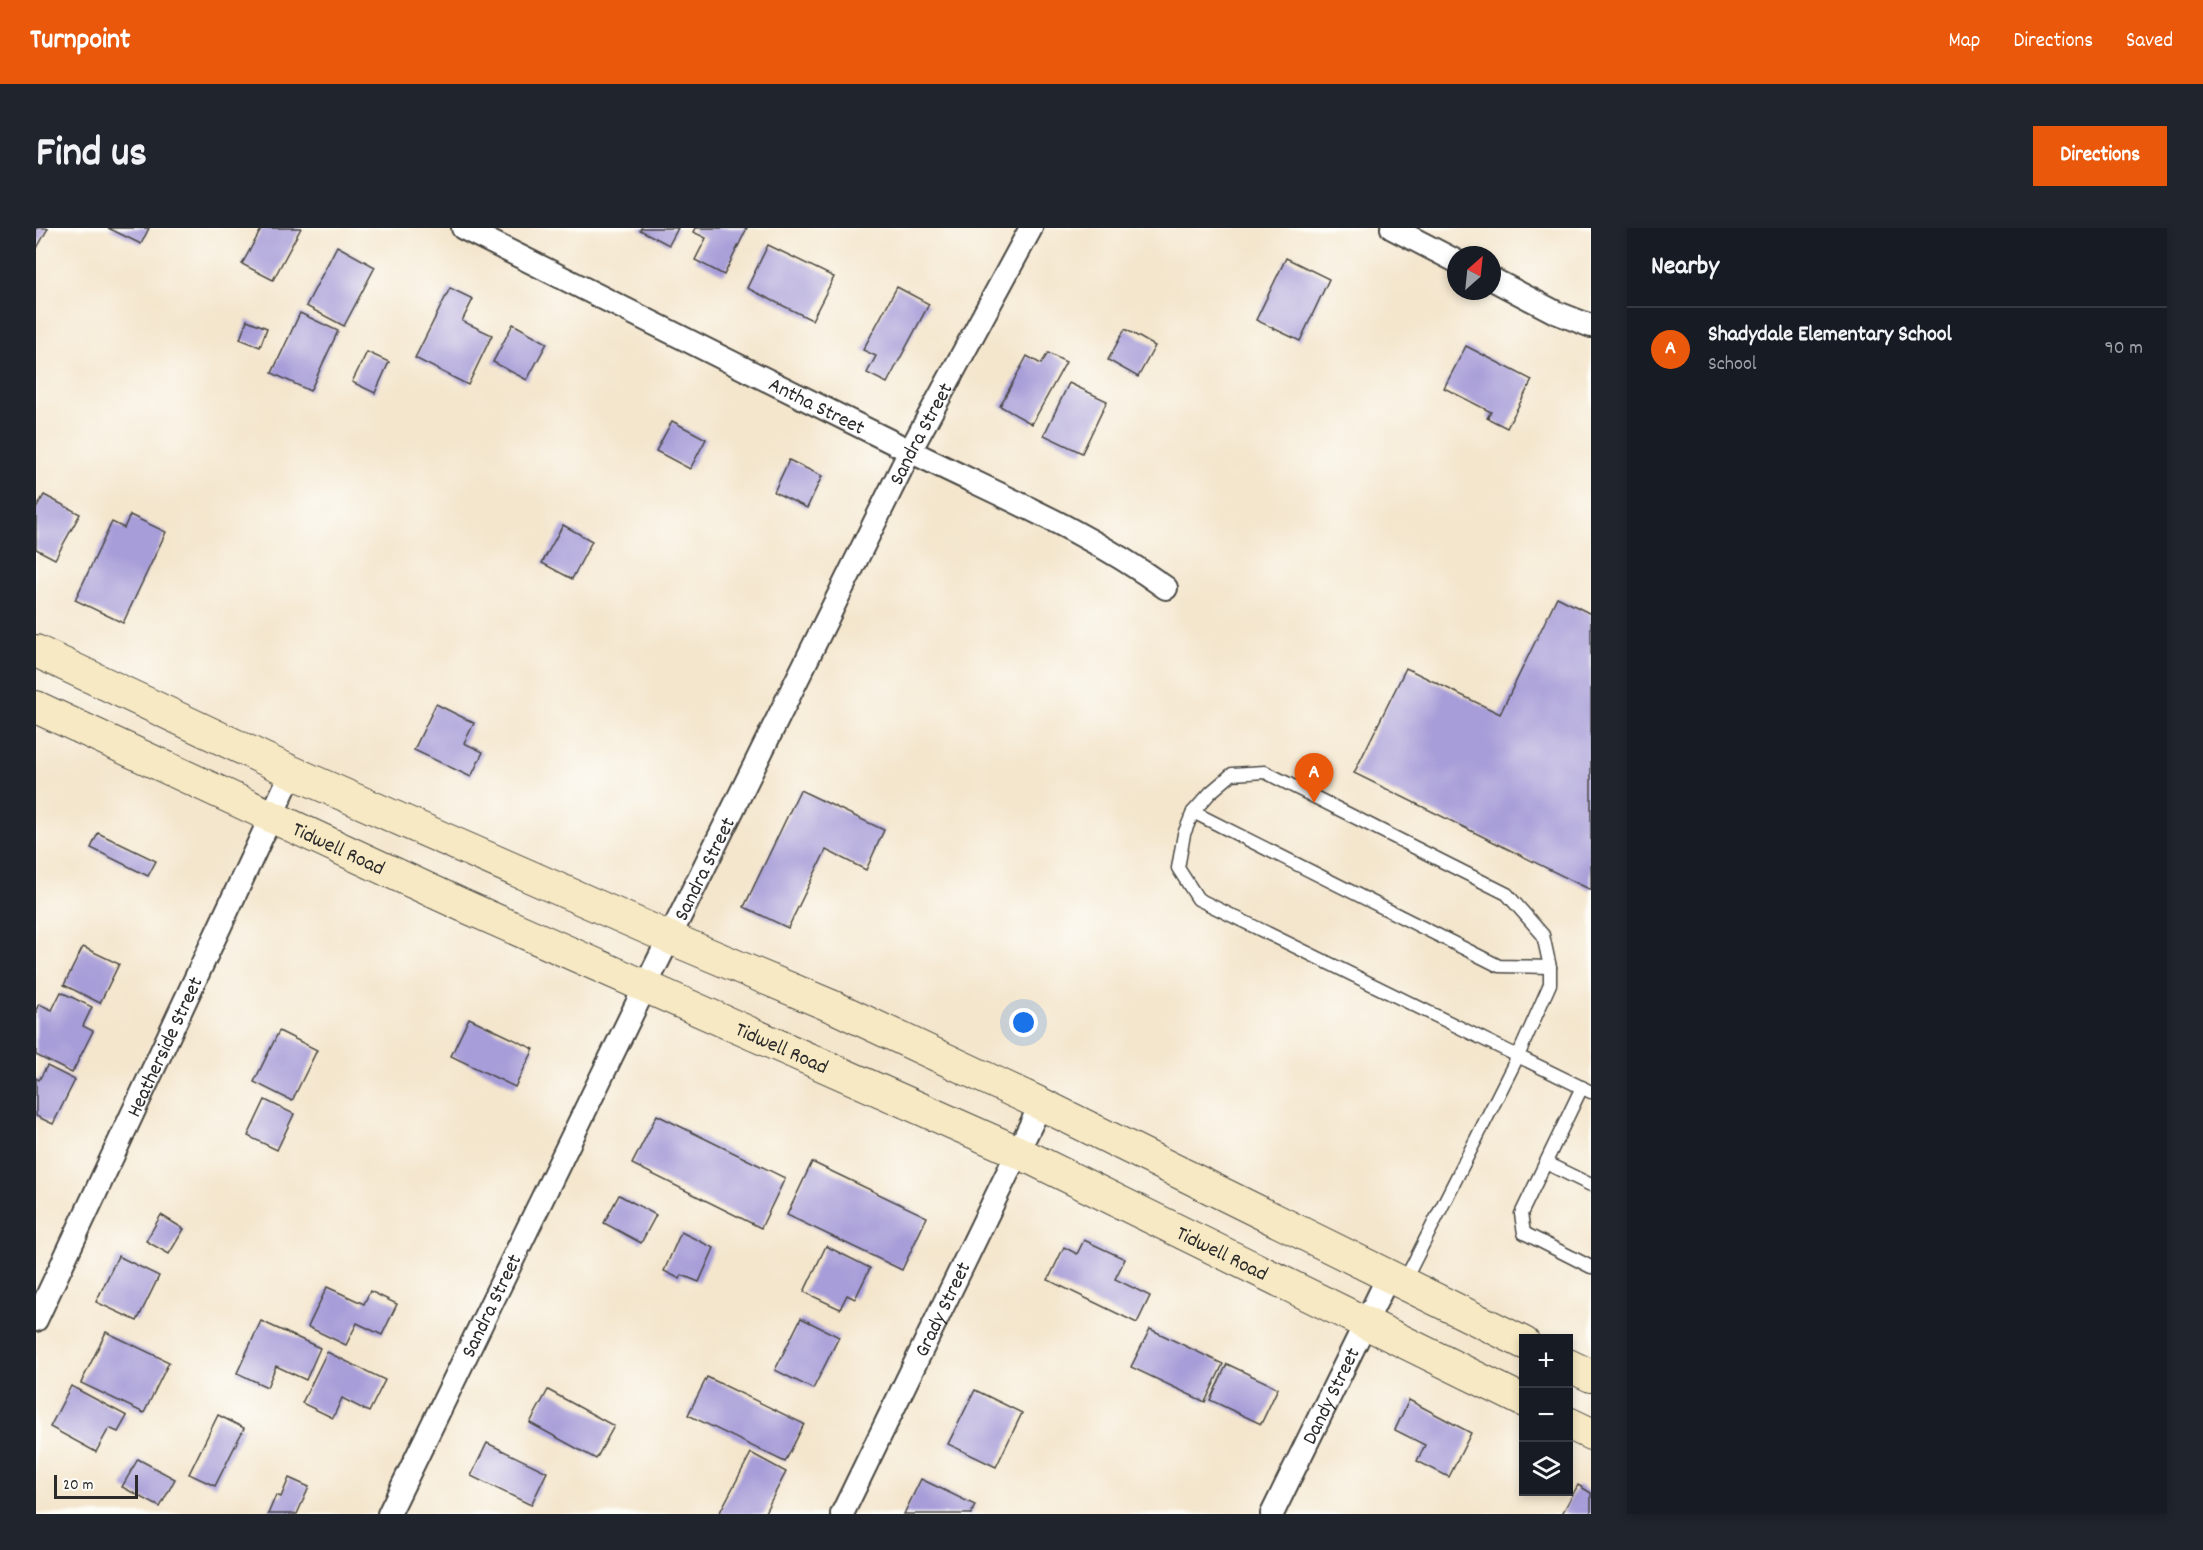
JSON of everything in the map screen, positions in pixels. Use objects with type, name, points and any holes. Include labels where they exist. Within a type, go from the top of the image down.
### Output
[{"type":"main road","points":[[36,651],[292,772],[670,938],[836,1008],[1041,1104],[1519,1341]]},
{"type":"main road","name":"Tidwell Road","points":[[36,707],[462,905],[1018,1152],[1519,1399]]},
{"type":"main road","points":[[1573,1367],[1591,1376]]},
{"type":"main road","points":[[1573,1425],[1591,1434]]},
{"type":"street","name":"Antha Street","points":[[464,228],[910,451],[1050,518],[1140,570],[1166,588]]},
{"type":"street","name":"Sandra Street","points":[[389,1514],[646,985],[910,451],[1032,228]]},
{"type":"street","points":[[1392,228],[1447,256]]},
{"type":"street","points":[[1501,284],[1555,312],[1591,326]]},
{"type":"street","name":"Heatherside Street","points":[[36,1320],[292,772]]},
{"type":"street","name":"Grady Street","points":[[842,1514],[1041,1104]]},
{"type":"street","name":"Dandy Street","points":[[1272,1514],[1365,1324],[1395,1280]]},
{"type":"lane","points":[[1395,1280],[1518,1056],[1550,984],[1550,967],[1543,935],[1507,894],[1264,772],[1232,774],[1193,812],[1184,834],[1178,868],[1198,899],[1518,1056],[1587,1090],[1546,1163],[1521,1214],[1524,1233],[1591,1268]]},
{"type":"lane","points":[[1193,812],[1499,966],[1550,967]]},
{"type":"lane","points":[[1546,1163],[1591,1185]]},
{"type":"building","points":[[36,228],[48,228],[36,250]]},
{"type":"building","points":[[108,228],[149,228],[141,244]]},
{"type":"building","points":[[262,228],[301,228],[273,280],[242,264]]},
{"type":"building","points":[[641,228],[678,228],[669,245],[640,230]]},
{"type":"building","points":[[695,228],[747,228],[724,275],[695,260],[706,238],[693,232]]},
{"type":"building","points":[[768,245],[834,277],[812,320],[747,288]]},
{"type":"building","points":[[337,246],[375,267],[344,326],[306,306]]},
{"type":"building","points":[[1286,258],[1329,279],[1300,341],[1256,320]]},
{"type":"building","points":[[897,287],[929,304],[887,383],[867,373],[876,356],[863,350]]},
{"type":"building","points":[[450,288],[473,299],[462,321],[492,335],[468,385],[415,358]]},
{"type":"building","points":[[300,313],[338,331],[310,391],[272,373]]},
{"type":"building","points":[[247,320],[267,328],[260,347],[240,339]]},
{"type":"building","points":[[513,324],[547,343],[527,380],[493,362]]},
{"type":"building","points":[[1125,329],[1155,346],[1138,377],[1108,360]]},
{"type":"building","points":[[1466,346],[1532,380],[1507,428],[1487,418],[1491,412],[1444,388]]},
{"type":"building","points":[[367,352],[389,362],[375,393],[352,382]]},
{"type":"building","points":[[1048,353],[1066,362],[1032,424],[1000,406],[1027,356],[1041,364]]},
{"type":"building","points":[[1069,383],[1107,401],[1082,453],[1044,435]]},
{"type":"building","points":[[672,421],[706,439],[690,469],[656,451]]},
{"type":"building","points":[[789,460],[822,476],[807,508],[774,492]]},
{"type":"building","points":[[44,495],[80,514],[55,559],[36,549],[36,509]]},
{"type":"building","points":[[130,515],[166,532],[123,623],[75,600],[112,522],[124,528]]},
{"type":"building","points":[[563,525],[592,541],[572,579],[542,563]]},
{"type":"building","points":[[1557,597],[1591,614],[1591,890],[1354,773],[1406,668],[1500,714]]},
{"type":"building","points":[[436,704],[474,723],[464,743],[483,752],[471,777],[414,750]]},
{"type":"building","points":[[800,790],[884,830],[866,870],[826,850],[788,928],[744,907]]},
{"type":"building","points":[[98,833],[156,861],[148,876],[91,848]]},
{"type":"building","points":[[83,947],[119,964],[100,1003],[64,985]]},
{"type":"building","points":[[61,992],[92,1007],[83,1026],[93,1031],[72,1073],[36,1055],[36,1010],[39,1004],[52,1010]]},
{"type":"building","points":[[469,1018],[534,1049],[515,1087],[451,1056]]},
{"type":"building","points":[[279,1031],[317,1050],[292,1101],[254,1082]]},
{"type":"building","points":[[47,1066],[75,1080],[53,1124],[36,1116],[36,1078],[39,1080]]},
{"type":"building","points":[[265,1100],[294,1114],[277,1150],[248,1136]]},
{"type":"building","points":[[657,1115],[785,1178],[761,1228],[632,1164]]},
{"type":"building","points":[[812,1162],[927,1217],[902,1270],[787,1215]]},
{"type":"building","points":[[619,1195],[656,1215],[641,1243],[604,1223]]},
{"type":"building","points":[[161,1215],[184,1229],[169,1254],[146,1241]]},
{"type":"building","points":[[681,1232],[714,1248],[699,1282],[682,1275],[680,1279],[664,1271]]},
{"type":"building","points":[[1084,1240],[1125,1259],[1115,1279],[1150,1296],[1137,1323],[1048,1280],[1064,1247],[1077,1254]]},
{"type":"building","points":[[826,1246],[870,1268],[855,1299],[847,1295],[840,1309],[804,1292]]},
{"type":"building","points":[[118,1256],[159,1276],[137,1321],[96,1302]]},
{"type":"building","points":[[327,1287],[364,1304],[370,1291],[397,1304],[382,1335],[357,1323],[346,1345],[308,1327]]},
{"type":"building","points":[[801,1318],[839,1337],[813,1389],[775,1370]]},
{"type":"building","points":[[261,1321],[320,1348],[306,1380],[276,1366],[267,1387],[237,1373]]},
{"type":"building","points":[[1150,1329],[1223,1364],[1205,1402],[1131,1367]]},
{"type":"building","points":[[106,1332],[169,1362],[144,1413],[81,1383]]},
{"type":"building","points":[[327,1352],[385,1380],[369,1412],[342,1398],[333,1418],[302,1403]]},
{"type":"building","points":[[1227,1364],[1278,1388],[1261,1424],[1210,1400]]},
{"type":"building","points":[[707,1377],[804,1424],[785,1462],[688,1415]]},
{"type":"building","points":[[71,1386],[127,1416],[118,1432],[109,1428],[96,1452],[50,1427]]},
{"type":"building","points":[[548,1390],[614,1426],[596,1459],[530,1423]]},
{"type":"building","points":[[975,1390],[1022,1413],[996,1467],[948,1444]]},
{"type":"building","points":[[1409,1400],[1471,1433],[1449,1477],[1417,1461],[1425,1445],[1395,1430]]},
{"type":"building","points":[[218,1415],[244,1428],[215,1486],[189,1474]]},
{"type":"building","points":[[487,1443],[547,1472],[531,1505],[471,1476]]},
{"type":"building","points":[[751,1453],[786,1472],[764,1514],[719,1514]]},
{"type":"building","points":[[138,1459],[175,1479],[160,1507],[122,1487]]},
{"type":"building","points":[[289,1478],[309,1487],[297,1514],[268,1514],[276,1495],[281,1497]]},
{"type":"building","points":[[921,1479],[975,1505],[971,1514],[904,1514]]},
{"type":"building","points":[[1578,1485],[1591,1493],[1591,1514],[1562,1514]]},
{"type":"place","name":"Shadydale Elementary School","points":[[1314,803]]}]
